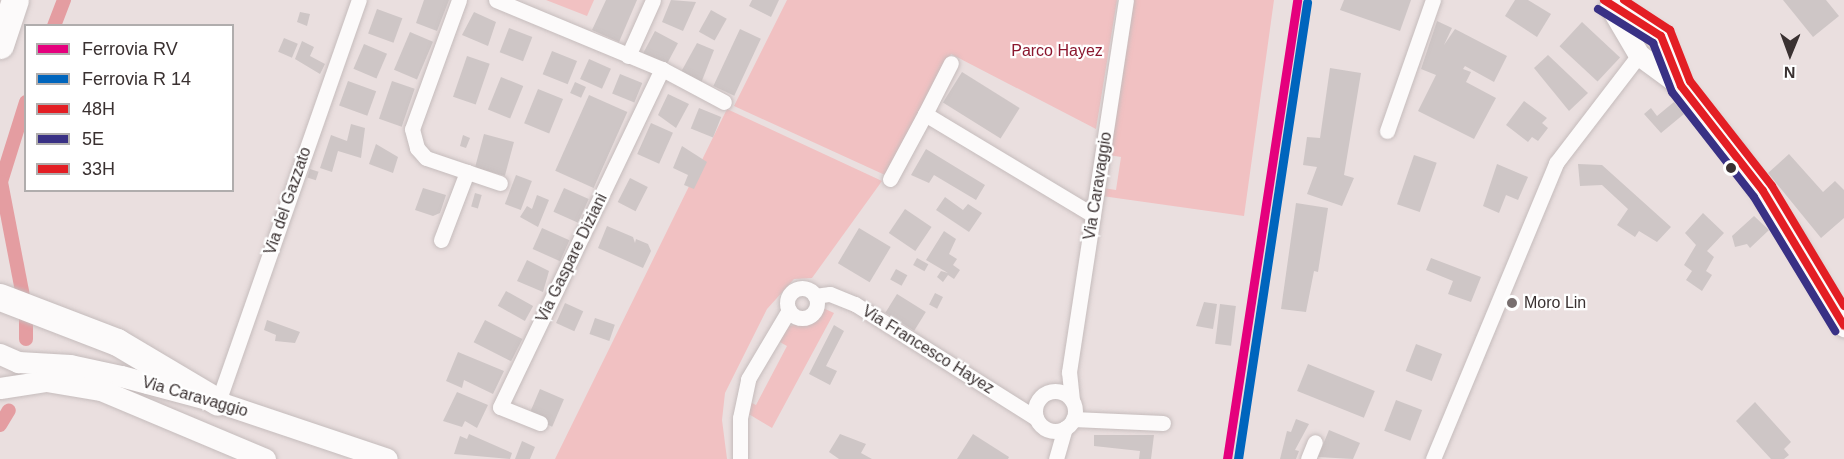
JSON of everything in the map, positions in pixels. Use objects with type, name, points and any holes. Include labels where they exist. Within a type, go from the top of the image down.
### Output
[{"type":"highway","points":[[0,45],[15,0]]},
{"type":"highway","points":[[3,298],[117,342],[218,402]]},
{"type":"main road","points":[[1607,3],[1658,37],[1681,86],[1762,191],[1844,326]]},
{"type":"main road","points":[[1607,3],[1641,54],[1681,86]]},
{"type":"main road","points":[[1641,54],[1640,35],[1658,37]]},
{"type":"main road","name":"Via Caravaggio","points":[[0,354],[18,362],[70,365],[121,376],[218,402],[387,459]]},
{"type":"main road","name":"Via Caravaggio","points":[[0,388],[23,382],[72,383],[128,399],[265,459]]},
{"type":"main road","points":[[214,436],[241,459]]},
{"type":"street","name":"Via del Gazzato","points":[[218,402],[359,0]]},
{"type":"street","points":[[459,0],[412,129],[417,148],[426,158],[500,183]]},
{"type":"street","points":[[496,0],[662,69],[724,102]]},
{"type":"street","points":[[628,56],[653,0]]},
{"type":"street","name":"Via Caravaggio","points":[[1057,455],[1063,426],[1072,400],[1069,372],[1126,0]]},
{"type":"street","points":[[1387,131],[1433,0]]},
{"type":"street","points":[[1433,459],[1556,164],[1641,54]]},
{"type":"street","points":[[890,179],[951,63]]},
{"type":"street","name":"Via Gaspare Diziani","points":[[540,423],[500,407],[662,69]]},
{"type":"street","points":[[925,114],[1093,215]]},
{"type":"street","points":[[441,240],[468,172]]},
{"type":"street","points":[[740,459],[740,418],[748,380],[770,336],[789,310],[794,291],[803,288],[815,296],[816,310],[809,316],[800,318],[789,310]]},
{"type":"street","name":"Via Francesco Hayez","points":[[815,296],[830,294],[855,304],[1036,418]]},
{"type":"street","name":"Via Caravaggio","points":[[1063,426],[1036,418],[1038,399],[1055,391],[1069,372]]},
{"type":"street","points":[[1055,391],[1072,400]]},
{"type":"street","points":[[1063,426],[1163,423]]},
{"type":"street","points":[[1308,459],[1315,442]]},
{"type":"green space","points":[[546,0],[594,0],[587,16]]},
{"type":"green space","name":"Parco Hayez","points":[[787,0],[1117,0],[1096,129],[951,54],[885,175],[734,106]]},
{"type":"green space","points":[[1134,0],[1274,0],[1244,216],[1102,196],[1103,188],[1116,190],[1121,157],[1109,155]]},
{"type":"green space","points":[[727,109],[882,181],[812,278],[794,279],[767,309],[725,393],[722,420],[727,459],[555,459]]},
{"type":"green space","points":[[823,308],[834,313],[772,428],[747,413],[750,402],[756,405],[787,346],[778,341],[785,327],[813,321]]},
{"type":"building","points":[[424,0],[449,0],[437,31],[416,23]]},
{"type":"building","points":[[606,0],[637,0],[619,42],[592,30]]},
{"type":"building","points":[[671,0],[696,2],[683,31],[662,22]]},
{"type":"building","points":[[752,0],[779,0],[771,17],[749,6]]},
{"type":"building","points":[[1344,0],[1411,0],[1400,31],[1340,10]]},
{"type":"building","points":[[1515,0],[1528,0],[1551,14],[1537,37],[1505,16]]},
{"type":"building","points":[[1783,0],[1826,0],[1839,16],[1813,37]]},
{"type":"building","points":[[377,9],[402,18],[393,43],[368,33]]},
{"type":"building","points":[[711,10],[727,19],[715,41],[699,32]]},
{"type":"building","points":[[300,12],[310,14],[307,26],[297,22]]},
{"type":"building","points":[[474,12],[496,22],[488,46],[462,35]]},
{"type":"building","points":[[1437,21],[1452,28],[1444,45],[1455,29],[1507,56],[1494,82],[1465,66],[1463,69],[1471,72],[1466,82],[1496,98],[1474,139],[1418,111],[1436,75],[1421,69]]},
{"type":"building","points":[[1582,22],[1620,57],[1598,82],[1559,46]]},
{"type":"building","points":[[509,28],[532,37],[523,61],[500,52]]},
{"type":"building","points":[[740,29],[761,39],[734,96],[713,86]]},
{"type":"building","points":[[655,31],[678,43],[665,67],[642,55]]},
{"type":"building","points":[[410,32],[433,42],[417,80],[394,70]]},
{"type":"building","points":[[284,38],[298,44],[292,58],[278,52]]},
{"type":"building","points":[[302,41],[314,47],[310,56],[325,64],[320,74],[295,59]]},
{"type":"building","points":[[697,43],[714,50],[701,83],[681,72]]},
{"type":"building","points":[[364,44],[387,54],[376,79],[353,69]]},
{"type":"building","points":[[552,51],[577,61],[568,84],[543,74]]},
{"type":"building","points":[[1548,55],[1588,93],[1569,111],[1534,68]]},
{"type":"building","points":[[467,56],[490,64],[476,104],[453,97]]},
{"type":"building","points":[[589,59],[611,69],[602,89],[580,79]]},
{"type":"building","points":[[1330,68],[1361,73],[1344,175],[1354,178],[1342,206],[1307,194],[1317,167],[1303,165],[1307,137],[1320,138]]},
{"type":"building","points":[[962,72],[1020,108],[1001,139],[943,103]]},
{"type":"building","points":[[620,74],[642,83],[634,102],[612,93]]},
{"type":"building","points":[[501,77],[523,86],[510,118],[488,109]]},
{"type":"building","points":[[348,81],[376,91],[367,116],[339,105]]},
{"type":"building","points":[[392,81],[415,89],[402,127],[379,119]]},
{"type":"building","points":[[575,82],[586,87],[581,98],[570,93]]},
{"type":"building","points":[[538,89],[563,99],[549,133],[524,123]]},
{"type":"building","points":[[668,94],[689,104],[676,128],[658,115]]},
{"type":"building","points":[[589,95],[627,112],[594,188],[555,171]]},
{"type":"building","points":[[1524,101],[1547,118],[1542,123],[1548,128],[1538,141],[1532,137],[1528,142],[1506,125]]},
{"type":"building","points":[[1674,102],[1684,114],[1661,133],[1644,114],[1651,108],[1657,116]]},
{"type":"building","points":[[699,108],[721,117],[713,137],[691,128]]},
{"type":"building","points":[[651,123],[673,133],[659,164],[637,154]]},
{"type":"building","points":[[351,124],[365,128],[361,158],[338,151],[332,172],[320,168],[331,135],[347,141]]},
{"type":"building","points":[[484,134],[514,142],[505,176],[475,168]]},
{"type":"building","points":[[463,135],[470,138],[466,148],[460,146]]},
{"type":"building","points":[[376,144],[398,157],[393,173],[369,164]]},
{"type":"building","points":[[682,146],[707,162],[694,189],[684,185],[688,175],[673,168]]},
{"type":"building","points":[[926,149],[985,185],[976,200],[934,175],[929,183],[911,175]]},
{"type":"building","points":[[1789,154],[1823,192],[1835,181],[1844,190],[1844,218],[1821,238],[1768,173]]},
{"type":"building","points":[[1414,155],[1437,163],[1420,212],[1397,204]]},
{"type":"building","points":[[1497,164],[1528,177],[1518,200],[1506,195],[1499,213],[1483,206]]},
{"type":"building","points":[[1578,164],[1602,165],[1671,227],[1657,242],[1639,231],[1635,237],[1617,225],[1628,209],[1602,185],[1580,186]]},
{"type":"building","points":[[310,169],[319,172],[316,180],[307,178]]},
{"type":"building","points":[[516,175],[532,181],[521,210],[505,204]]},
{"type":"building","points":[[630,178],[648,187],[636,211],[618,202]]},
{"type":"building","points":[[423,188],[446,195],[440,213],[433,216],[415,210]]},
{"type":"building","points":[[564,188],[589,199],[578,223],[553,212]]},
{"type":"building","points":[[475,193],[482,195],[478,208],[471,206]]},
{"type":"building","points":[[537,195],[549,200],[538,227],[520,217],[527,206],[532,209]]},
{"type":"building","points":[[945,197],[963,210],[968,204],[982,213],[969,232],[936,210]]},
{"type":"building","points":[[1296,203],[1328,208],[1318,272],[1314,271],[1306,312],[1281,309]]},
{"type":"building","points":[[905,209],[932,227],[915,251],[889,233]]},
{"type":"building","points":[[1703,213],[1724,233],[1707,251],[1714,257],[1706,271],[1712,275],[1702,291],[1686,280],[1692,271],[1684,265],[1696,245],[1685,233]]},
{"type":"building","points":[[1754,216],[1769,230],[1750,248],[1747,244],[1735,247],[1732,236]]},
{"type":"building","points":[[607,226],[633,237],[635,243],[636,239],[648,244],[651,251],[643,268],[598,248]]},
{"type":"building","points":[[542,228],[569,240],[560,261],[533,249]]},
{"type":"building","points":[[859,228],[891,247],[870,282],[838,263]]},
{"type":"building","points":[[944,231],[956,239],[949,254],[957,259],[953,265],[960,270],[954,279],[948,275],[943,282],[937,277],[941,271],[948,273],[926,260]]},
{"type":"building","points":[[917,258],[928,264],[924,271],[913,265]]},
{"type":"building","points":[[1431,258],[1481,277],[1471,302],[1448,294],[1453,281],[1426,270]]},
{"type":"building","points":[[527,260],[549,271],[543,292],[517,281]]},
{"type":"building","points":[[896,269],[907,275],[902,286],[890,279]]},
{"type":"building","points":[[506,291],[533,306],[525,321],[498,306]]},
{"type":"building","points":[[935,293],[943,297],[937,309],[929,305]]},
{"type":"building","points":[[897,294],[926,312],[914,331],[885,313]]},
{"type":"building","points":[[1204,302],[1217,304],[1213,329],[1196,326]]},
{"type":"building","points":[[565,303],[583,311],[574,331],[556,323]]},
{"type":"building","points":[[1220,304],[1236,306],[1231,346],[1215,344]]},
{"type":"building","points":[[595,318],[615,325],[609,341],[589,334]]},
{"type":"building","points":[[267,320],[300,332],[295,343],[275,341],[276,335],[264,330]]},
{"type":"building","points":[[485,320],[522,339],[511,361],[474,342]]},
{"type":"building","points":[[834,325],[844,331],[826,366],[837,371],[830,385],[809,374]]},
{"type":"building","points":[[1416,344],[1442,354],[1432,381],[1406,371]]},
{"type":"building","points":[[458,352],[504,371],[493,394],[464,380],[462,388],[446,381]]},
{"type":"building","points":[[1308,364],[1375,391],[1364,418],[1297,391]]},
{"type":"building","points":[[540,389],[564,399],[552,427],[528,417]]},
{"type":"building","points":[[457,392],[488,405],[477,428],[465,421],[462,427],[443,421]]},
{"type":"building","points":[[1396,400],[1422,410],[1410,441],[1384,431]]},
{"type":"building","points":[[1755,402],[1791,442],[1784,449],[1789,455],[1784,459],[1771,459],[1736,421]]},
{"type":"building","points":[[1296,419],[1309,424],[1295,450],[1299,451],[1296,459],[1280,459],[1287,431],[1291,432]]},
{"type":"building","points":[[1329,430],[1360,443],[1353,459],[1318,457]]},
{"type":"building","points":[[469,434],[512,453],[510,459],[454,454],[460,436],[467,439]]},
{"type":"building","points":[[840,434],[866,444],[861,453],[872,459],[839,459],[829,452]]},
{"type":"building","points":[[973,434],[1009,457],[1008,459],[957,459]]},
{"type":"building","points":[[1094,435],[1154,435],[1151,459],[1139,459],[1140,451],[1094,446]]},
{"type":"building","points":[[522,441],[535,447],[530,459],[515,459]]},
{"type":"waterway","points":[[55,24],[64,0]]},
{"type":"waterway","points":[[24,108],[1,182],[26,312],[26,339]]},
{"type":"waterway","points":[[0,425],[9,410]]},
{"type":"rail line","name":"RV","points":[[1227,459],[1297,0]]},
{"type":"transit line","name":"48H","points":[[1604,0],[1661,36],[1681,86],[1763,191],[1844,326]]},
{"type":"transit line","name":"33H","points":[[1624,0],[1670,30],[1690,81],[1772,186],[1844,306]]},
{"type":"transit line","points":[[1238,459],[1307,2]]},
{"type":"transit line","name":"5E","points":[[1598,9],[1653,43],[1672,92],[1754,197],[1835,331]]},
{"type":"place","name":"Moro Lin","points":[[1512,303]]}]
